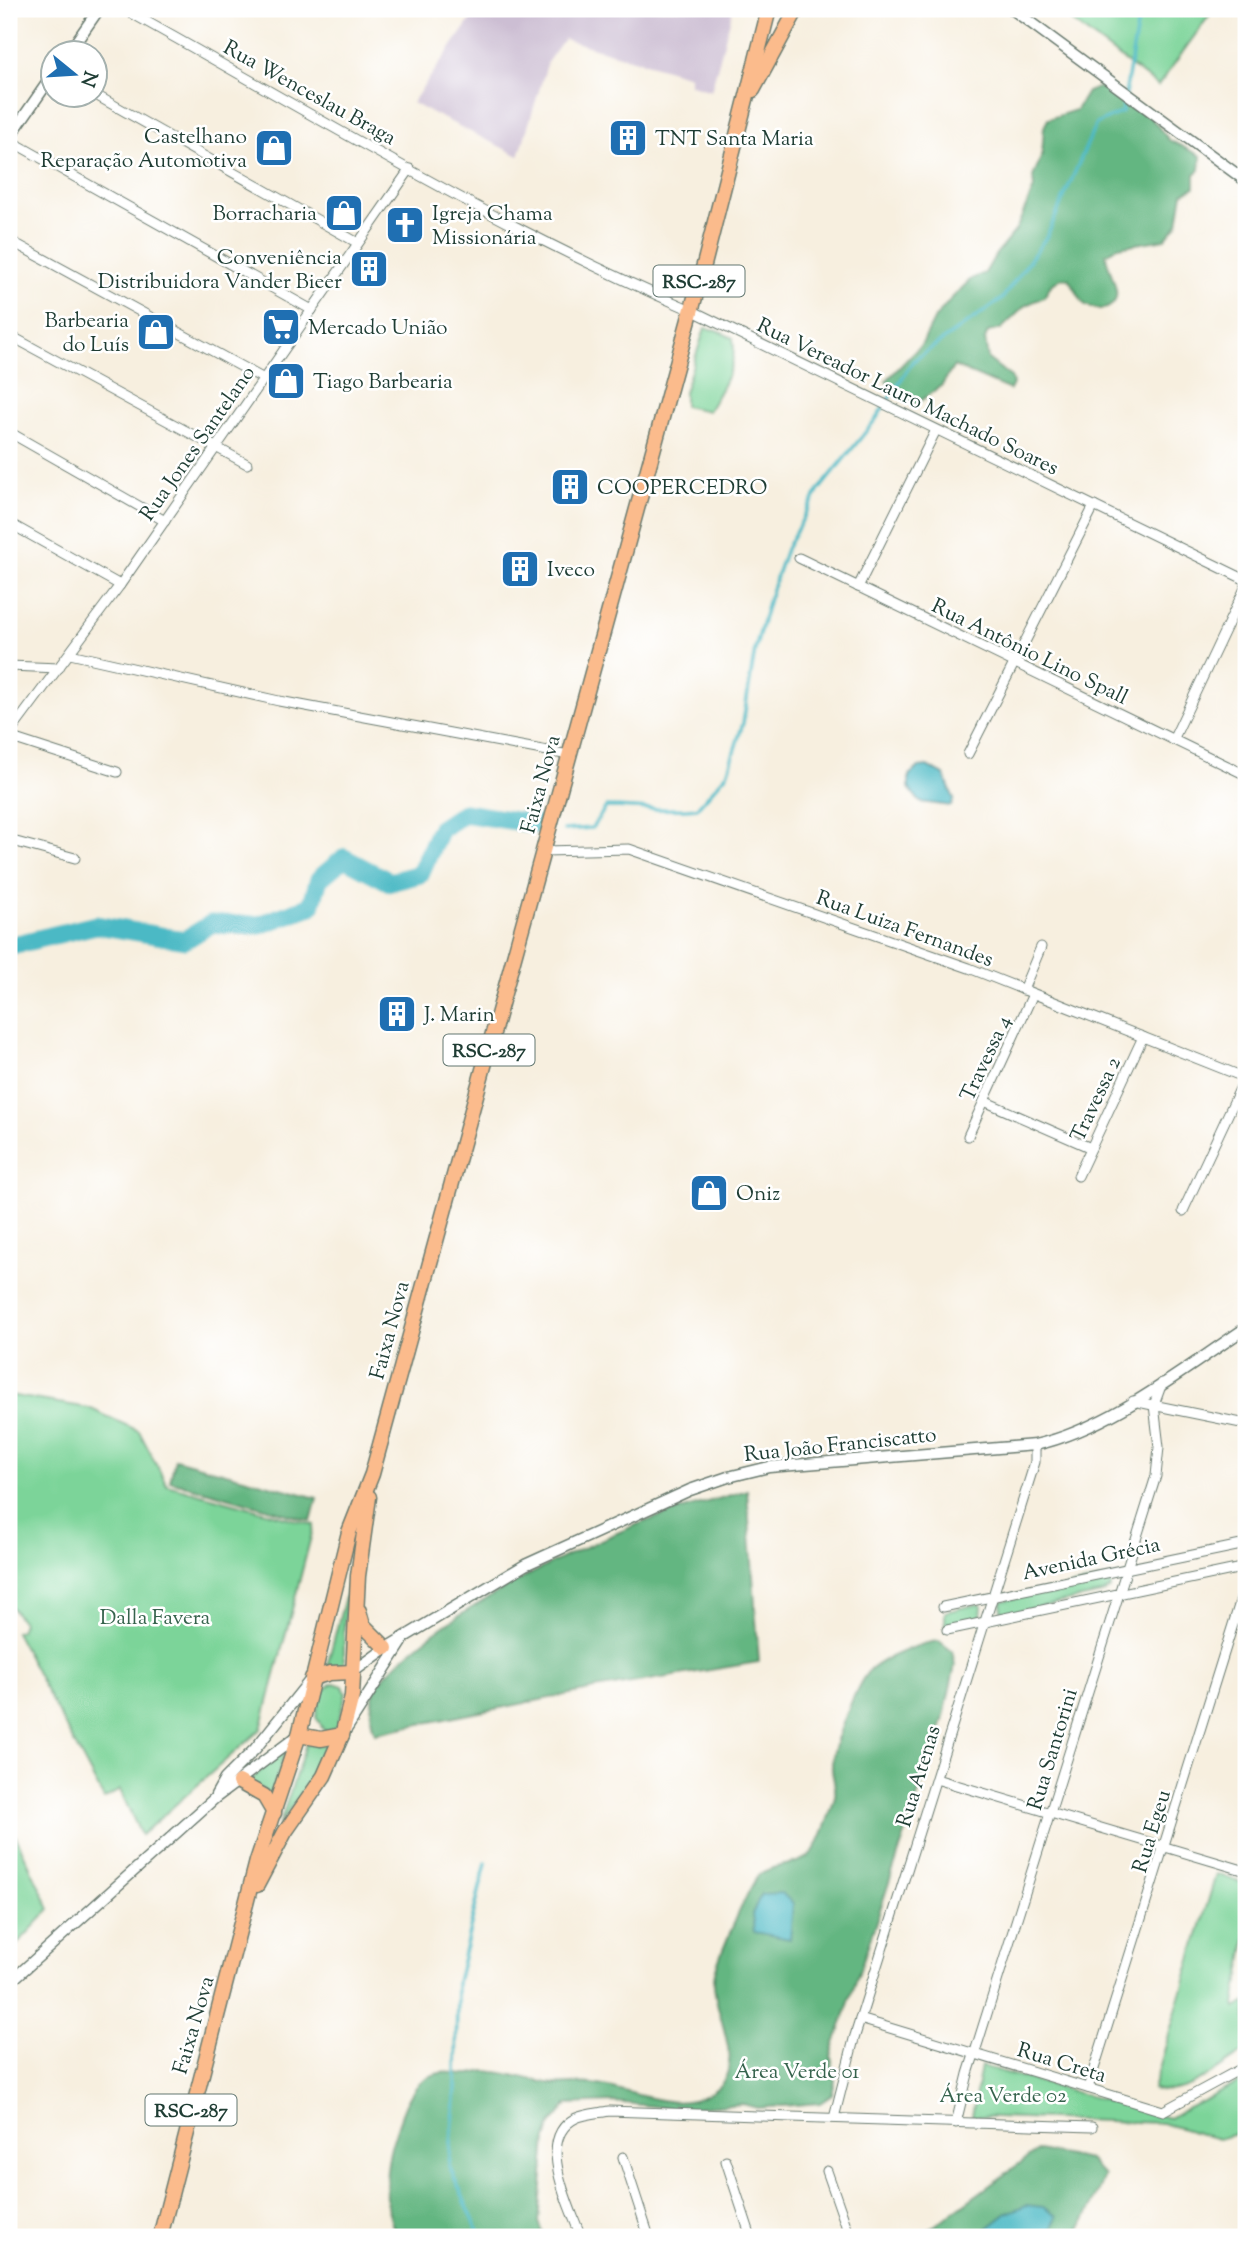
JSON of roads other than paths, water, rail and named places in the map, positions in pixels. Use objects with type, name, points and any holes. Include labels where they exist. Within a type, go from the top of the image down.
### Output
[{"type":"highway","name":"Faixa Nova","points":[[160,2237],[257,1861],[299,1735],[349,1532],[372,1474],[691,310],[769,9]]},
{"type":"highway","name":"Faixa Nova","points":[[745,103],[797,9]]},
{"type":"highway","name":"Faixa Nova","points":[[246,1906],[285,1832],[324,1776],[342,1735],[352,1696],[357,1603],[372,1474]]},
{"type":"highway","points":[[357,1603],[363,1625],[386,1648]]},
{"type":"highway","points":[[312,1678],[330,1673],[353,1672]]},
{"type":"highway","points":[[299,1735],[321,1739],[342,1735]]},
{"type":"highway","points":[[239,1783],[264,1796],[274,1813]]},
{"type":"street","points":[[79,38],[99,9]]},
{"type":"street","name":"Rua Wenceslau Braga","points":[[124,9],[441,186]]},
{"type":"street","points":[[1012,9],[1246,181]]},
{"type":"street","points":[[38,97],[9,139],[312,310]]},
{"type":"street","points":[[108,102],[358,243]]},
{"type":"street","name":"Rua Jones Santelano","points":[[9,736],[120,585],[410,169]]},
{"type":"street","name":"Rua Vereador Lauro Machado Soares","points":[[441,186],[614,277],[691,310],[1246,580]]},
{"type":"street","points":[[9,240],[264,379]]},
{"type":"street","points":[[9,335],[247,464]]},
{"type":"street","points":[[858,587],[936,430]]},
{"type":"street","points":[[9,432],[165,521]]},
{"type":"street","points":[[968,754],[1094,506]]},
{"type":"street","points":[[9,538],[12,525],[120,585]]},
{"type":"street","name":"Rua Antônio Lino Spall","points":[[799,558],[1246,775]]},
{"type":"street","points":[[1173,740],[1246,586]]},
{"type":"street","points":[[70,654],[279,701],[569,755]]},
{"type":"street","points":[[9,666],[60,668]]},
{"type":"street","points":[[9,736],[117,772]]},
{"type":"street","points":[[9,840],[75,858]]},
{"type":"street","name":"Rua Luiza Fernandes","points":[[544,851],[629,849],[1023,990],[1245,1078]]},
{"type":"street","points":[[1023,990],[1041,947]]},
{"type":"street","name":"Travessa 4","points":[[968,1136],[1033,994]]},
{"type":"street","name":"Travessa 2","points":[[1078,1176],[1143,1037]]},
{"type":"street","points":[[1183,1211],[1245,1078]]},
{"type":"street","points":[[984,1101],[1091,1148]]},
{"type":"street","name":"Rua João Franciscatto","points":[[353,1672],[386,1648],[525,1565],[690,1490],[769,1466],[1035,1445],[1057,1440],[1133,1401],[1246,1328]]},
{"type":"street","name":"Rua Santorini","points":[[956,2123],[974,2054],[1159,1463],[1154,1405],[1162,1383]]},
{"type":"street","points":[[1133,1401],[1246,1424]]},
{"type":"street","name":"Rua Atenas","points":[[834,2118],[860,2020],[1035,1462],[1035,1445]]},
{"type":"street","name":"Avenida Grécia","points":[[943,1607],[1246,1544]]},
{"type":"street","name":"Avenida Grécia","points":[[947,1630],[1246,1567]]},
{"type":"street","name":"Rua Egeu","points":[[1088,2088],[1246,1583]]},
{"type":"street","name":"Rua João Franciscatto","points":[[342,1735],[404,1639]]},
{"type":"street","points":[[215,1798],[225,1779],[255,1749],[312,1678]]},
{"type":"street","points":[[9,1983],[215,1798],[239,1783],[299,1735]]},
{"type":"street","points":[[936,1779],[1246,1871]]},
{"type":"street","name":"Rua Creta","points":[[860,2020],[1163,2111],[1246,2066]]},
{"type":"street","points":[[581,2237],[554,2155],[560,2134],[576,2118],[608,2111],[1092,2127]]},
{"type":"street","points":[[623,2157],[649,2237]]},
{"type":"street","points":[[726,2161],[751,2237]]},
{"type":"street","points":[[828,2171],[850,2237]]},
{"type":"water","points":[[927,766],[944,775],[954,799],[951,806],[920,802],[909,788],[909,775],[919,767]]},
{"type":"water","points":[[781,1893],[793,1903],[790,1939],[754,1932],[752,1914],[761,1894]]},
{"type":"water","points":[[1026,2205],[1043,2207],[1057,2216],[1048,2237],[976,2237],[1007,2213]]},
{"type":"waterway","points":[[564,830],[592,828],[606,807],[697,808],[727,774],[743,723],[755,650],[786,549],[819,490],[876,419],[913,361],[1002,299],[1047,236],[1096,124],[1122,112],[1140,9]]},
{"type":"waterway","points":[[9,946],[96,925],[185,940],[211,924],[259,925],[311,906],[319,879],[344,858],[390,882],[420,874],[440,829],[464,813],[535,824]]},
{"type":"waterway","points":[[481,2237],[449,2166],[456,2088],[457,1982],[486,1863]]},
{"type":"place","name":"TNT Santa Maria","points":[[628,138]]},
{"type":"place","name":"Castelhano Reparação Automotiva","points":[[274,148]]},
{"type":"place","name":"Borracharia","points":[[344,213]]},
{"type":"place","name":"Igreja Chama Missionária","points":[[405,225]]},
{"type":"place","name":"Conveniência Distribuidora Vander Bieer","points":[[369,269]]},
{"type":"place","name":"Mercado União","points":[[281,327]]},
{"type":"place","name":"Barbearia do Luís","points":[[156,332]]},
{"type":"place","name":"Tiago Barbearia","points":[[286,381]]},
{"type":"place","name":"COOPERCEDRO","points":[[570,487]]},
{"type":"place","name":"Iveco","points":[[520,569]]},
{"type":"place","name":"J. Marin","points":[[397,1014]]},
{"type":"place","name":"Oniz","points":[[709,1193]]},
{"type":"park label","name":"Dalla Favera","points":[[155,1617]]},
{"type":"park label","name":"Área Verde 01","points":[[797,2071]]},
{"type":"park label","name":"Área Verde 02","points":[[1003,2095]]}]
